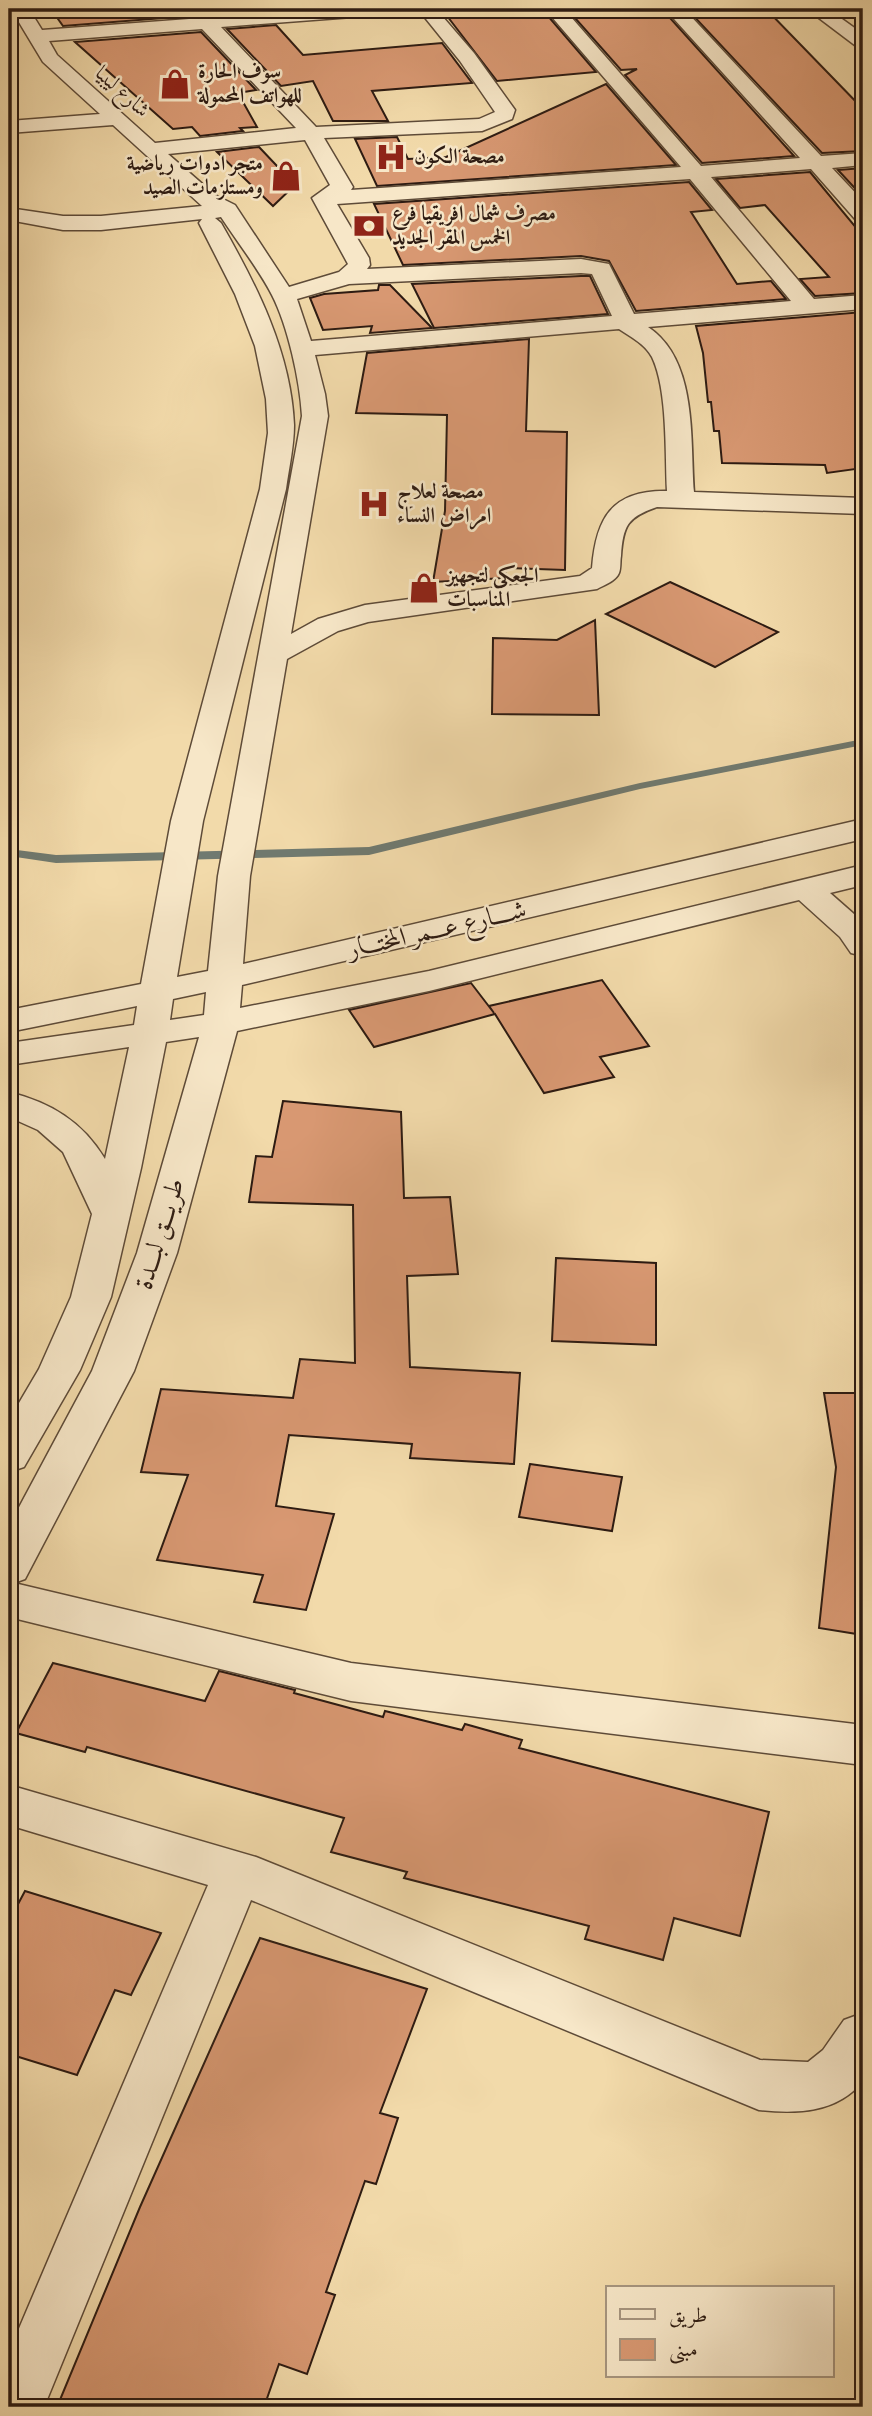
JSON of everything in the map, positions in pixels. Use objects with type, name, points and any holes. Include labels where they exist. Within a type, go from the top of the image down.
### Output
[{"type":"street","name":"شارع ليبيا","points":[[20,9],[50,58],[152,149],[212,208]]},
{"type":"street","points":[[35,36],[391,9]]},
{"type":"street","points":[[152,149],[311,133],[482,125],[505,115],[505,110],[467,57],[427,9]]},
{"type":"street","points":[[554,9],[697,173],[807,306]]},
{"type":"street","points":[[674,9],[863,214]]},
{"type":"street","points":[[816,9],[863,42]]},
{"type":"street","points":[[207,23],[311,133],[342,187],[323,198]]},
{"type":"street","points":[[50,58],[140,27]]},
{"type":"street","points":[[71,100],[96,99]]},
{"type":"street","points":[[9,127],[117,119]]},
{"type":"street","points":[[323,198],[863,159]]},
{"type":"street","points":[[323,198],[358,258],[359,265],[347,277]]},
{"type":"street","points":[[9,214],[63,223],[101,223],[212,208]]},
{"type":"street","name":"طريـــق لبـــدة","points":[[9,1567],[113,1371],[157,1253],[221,1023],[234,876],[315,415],[302,349],[284,296],[212,208]]},
{"type":"street","name":"طريـــق لبـــدة","points":[[9,1456],[76,1336],[91,1297],[150,1032],[187,821],[273,489],[281,423],[267,351],[253,306],[211,224],[212,208]]},
{"type":"street","points":[[284,296],[347,277],[595,267],[603,272],[627,324],[656,347],[664,357],[675,400],[681,499]]},
{"type":"street","points":[[302,349],[627,324],[863,302]]},
{"type":"street","points":[[275,654],[328,625],[365,614],[587,583],[606,572],[609,527],[619,515],[635,505],[655,499],[863,506]]},
{"type":"street","name":"شــــارع عـــمر المختـــار","points":[[9,1021],[226,978],[863,829]]},
{"type":"street","name":"شــــارع عـــمر المختـــار","points":[[9,1054],[221,1023],[429,981],[863,875]]},
{"type":"street","points":[[806,889],[852,930],[863,946]]},
{"type":"street","points":[[9,1104],[58,1125],[81,1146],[111,1214]]},
{"type":"street","points":[[9,1599],[351,1682],[863,1745]]},
{"type":"street","points":[[9,1805],[238,1872],[759,2085],[799,2090],[826,2082],[845,2066],[863,2037]]},
{"type":"street","points":[[15,2407],[238,1872]]},
{"type":"building","points":[[51,9],[239,9],[241,12],[63,26]]},
{"type":"building","points":[[542,9],[596,72],[497,81],[444,12]]},
{"type":"building","points":[[567,9],[662,9],[794,156],[702,163],[625,75],[637,69],[621,70]]},
{"type":"building","points":[[687,9],[766,9],[863,109],[863,151],[822,153]]},
{"type":"building","points":[[276,25],[303,55],[442,43],[472,83],[372,91],[388,121],[333,121],[313,81],[281,86],[227,29]]},
{"type":"building","name":"سوف الحارة للهواتف المحمولة","points":[[201,32],[256,90],[238,93],[257,127],[200,136],[192,127],[173,129],[75,42]]},
{"type":"building","points":[[606,84],[676,165],[377,186],[355,139],[397,137],[408,159],[446,157]]},
{"type":"building","points":[[259,147],[295,185],[273,206],[217,152]]},
{"type":"building","points":[[863,168],[863,197],[838,170]]},
{"type":"building","points":[[810,172],[863,236],[863,293],[815,296],[800,279],[829,277],[765,205],[740,208],[716,179]]},
{"type":"building","points":[[689,182],[712,210],[691,212],[737,284],[771,281],[786,299],[636,311],[609,261],[581,256],[403,265],[374,204]]},
{"type":"building","points":[[590,276],[608,314],[434,328],[412,284]]},
{"type":"building","points":[[379,285],[390,285],[432,328],[370,333],[372,326],[323,330],[310,298],[324,294],[378,290]]},
{"type":"building","points":[[863,312],[863,468],[827,473],[825,465],[722,463],[719,431],[714,431],[703,353],[696,326]]},
{"type":"building","points":[[529,339],[526,431],[567,432],[565,570],[506,568],[505,578],[433,582],[445,511],[447,415],[356,413],[367,353]]},
{"type":"building","points":[[670,582],[778,632],[715,667],[606,614]]},
{"type":"building","points":[[595,620],[599,715],[492,714],[493,638],[557,640]]},
{"type":"building","points":[[602,980],[649,1046],[600,1057],[614,1077],[544,1093],[495,1014],[374,1047],[349,1010],[471,983],[494,1013],[489,1006]]},
{"type":"building","points":[[283,1101],[401,1112],[404,1198],[450,1197],[458,1274],[407,1276],[410,1367],[520,1373],[514,1464],[410,1458],[412,1444],[289,1435],[276,1506],[334,1514],[306,1610],[254,1602],[263,1575],[157,1560],[188,1475],[141,1472],[161,1389],[293,1398],[300,1359],[355,1363],[353,1205],[249,1202],[256,1156],[272,1157]]},
{"type":"building","points":[[556,1258],[656,1263],[656,1345],[552,1341]]},
{"type":"building","points":[[824,1393],[863,1393],[863,1635],[819,1628],[836,1467]]},
{"type":"building","points":[[530,1464],[622,1477],[612,1531],[519,1517]]},
{"type":"building","points":[[53,1663],[205,1701],[219,1671],[295,1690],[294,1693],[383,1717],[385,1711],[462,1730],[465,1724],[522,1740],[519,1748],[769,1812],[740,1936],[674,1918],[663,1960],[585,1939],[589,1926],[404,1878],[407,1872],[331,1852],[344,1818],[87,1747],[85,1752],[16,1733]]},
{"type":"building","points":[[25,1891],[161,1933],[131,1995],[115,1990],[77,2075],[9,2054],[9,1921]]},
{"type":"building","points":[[260,1938],[427,1989],[380,2113],[398,2118],[376,2184],[365,2181],[326,2292],[335,2295],[307,2374],[279,2364],[264,2407],[57,2407],[140,2207]]},
{"type":"waterway","points":[[9,853],[56,859],[369,851],[640,786],[863,742]]},
{"type":"place","name":"سوف الحارة للهواتف المحمولة","points":[[175,84]]},
{"type":"place","name":"مصحة الكون","points":[[391,157]]},
{"type":"place","name":"متجر ادوات رياضية ومستلزمات الصيد","points":[[286,176]]},
{"type":"place","name":"مصرف شمال افريقيا فرع الخمس المقر الجديد","points":[[369,226]]},
{"type":"place","name":"مصحة لعلاج امراض النساء","points":[[374,504]]},
{"type":"place","name":"الجعكي لتجهيز المناسبات","points":[[424,588]]}]
